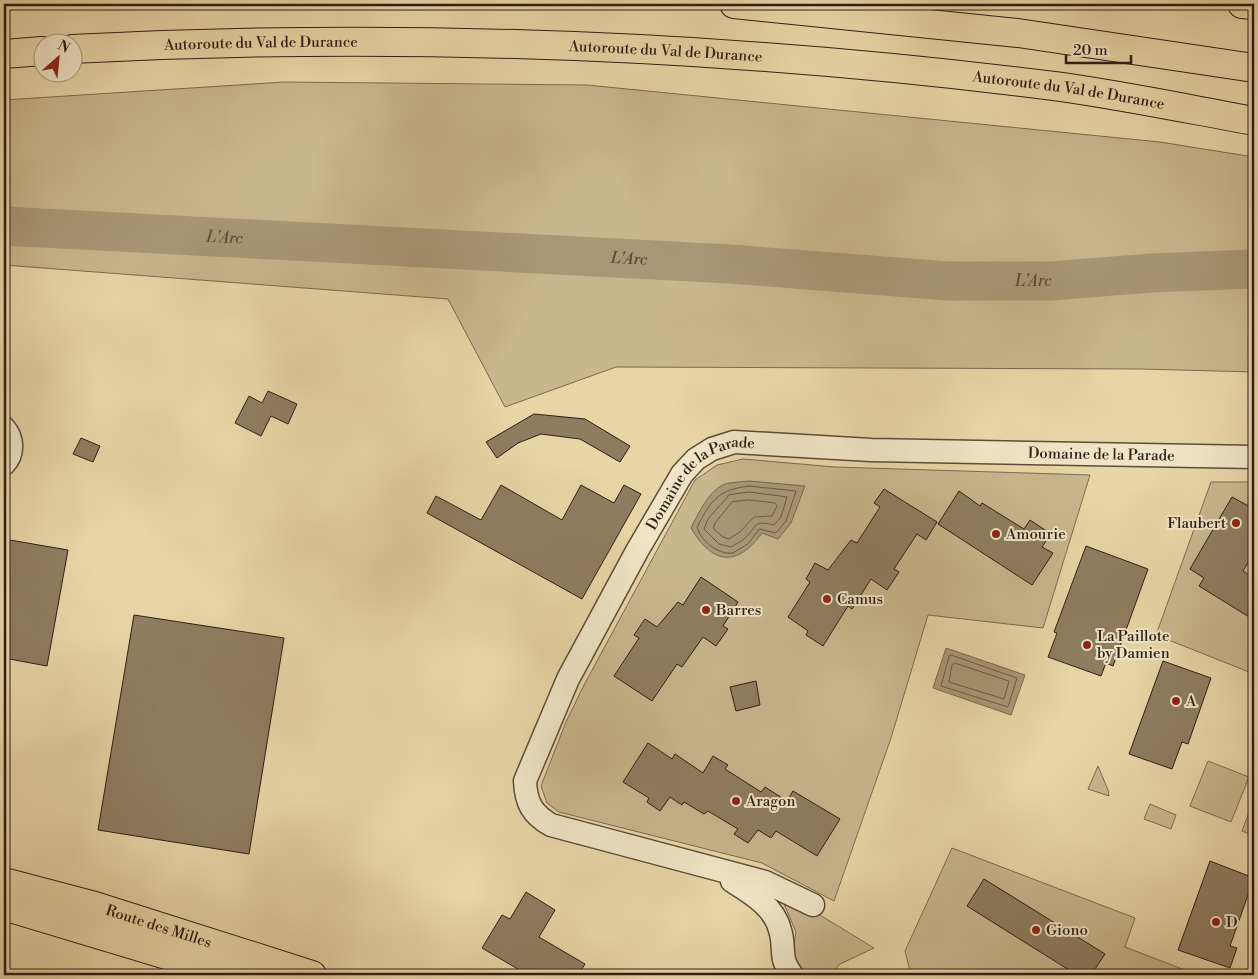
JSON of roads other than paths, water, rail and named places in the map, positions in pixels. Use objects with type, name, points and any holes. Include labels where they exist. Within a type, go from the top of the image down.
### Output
[{"type":"main road","points":[[734,4],[1018,33],[1254,68]]},
{"type":"main road","points":[[1242,4],[1254,5]]},
{"type":"main road","name":"Autoroute du Val de Durance","points":[[82,49],[311,41],[517,43],[756,55],[1057,86],[1254,121]]},
{"type":"main road","points":[[4,54],[32,52]]},
{"type":"main road","name":"Route des Milles","points":[[4,882],[95,906],[312,975]]},
{"type":"main road","name":"Route des Milles","points":[[4,906],[233,975]]},
{"type":"street","points":[[4,428],[10,437],[11,446],[8,460],[4,464]]},
{"type":"street","name":"Domaine de la Parade","points":[[813,905],[765,882],[551,825],[538,817],[530,807],[526,796],[525,781],[568,679],[678,481],[696,459],[712,449],[734,442],[871,450],[1254,457]]},
{"type":"street","name":"Domaine de la Parade","points":[[709,867],[757,895],[780,930],[784,965],[792,975]]},
{"type":"water","points":[[749,481],[805,486],[791,523],[778,539],[762,533],[743,552],[725,557],[716,555],[707,549],[691,528],[714,491],[728,483]]},
{"type":"water","points":[[946,648],[1025,675],[1011,715],[933,688]]},
{"type":"waterway","name":"L'Arc","points":[[4,226],[730,264],[948,281],[1051,281],[1151,273],[1254,269]]},
{"type":"place","name":"Flaubert","points":[[1236,523]]},
{"type":"place","name":"Amourie","points":[[996,534]]},
{"type":"place","name":"Camus","points":[[827,599]]},
{"type":"place","name":"Barres","points":[[706,610]]},
{"type":"place","name":"La Paillote by Damien","points":[[1087,645]]},
{"type":"place","name":"A","points":[[1176,701]]},
{"type":"place","name":"Aragon","points":[[736,801]]},
{"type":"place","name":"D","points":[[1216,922]]},
{"type":"place","name":"Giono","points":[[1036,930]]}]
